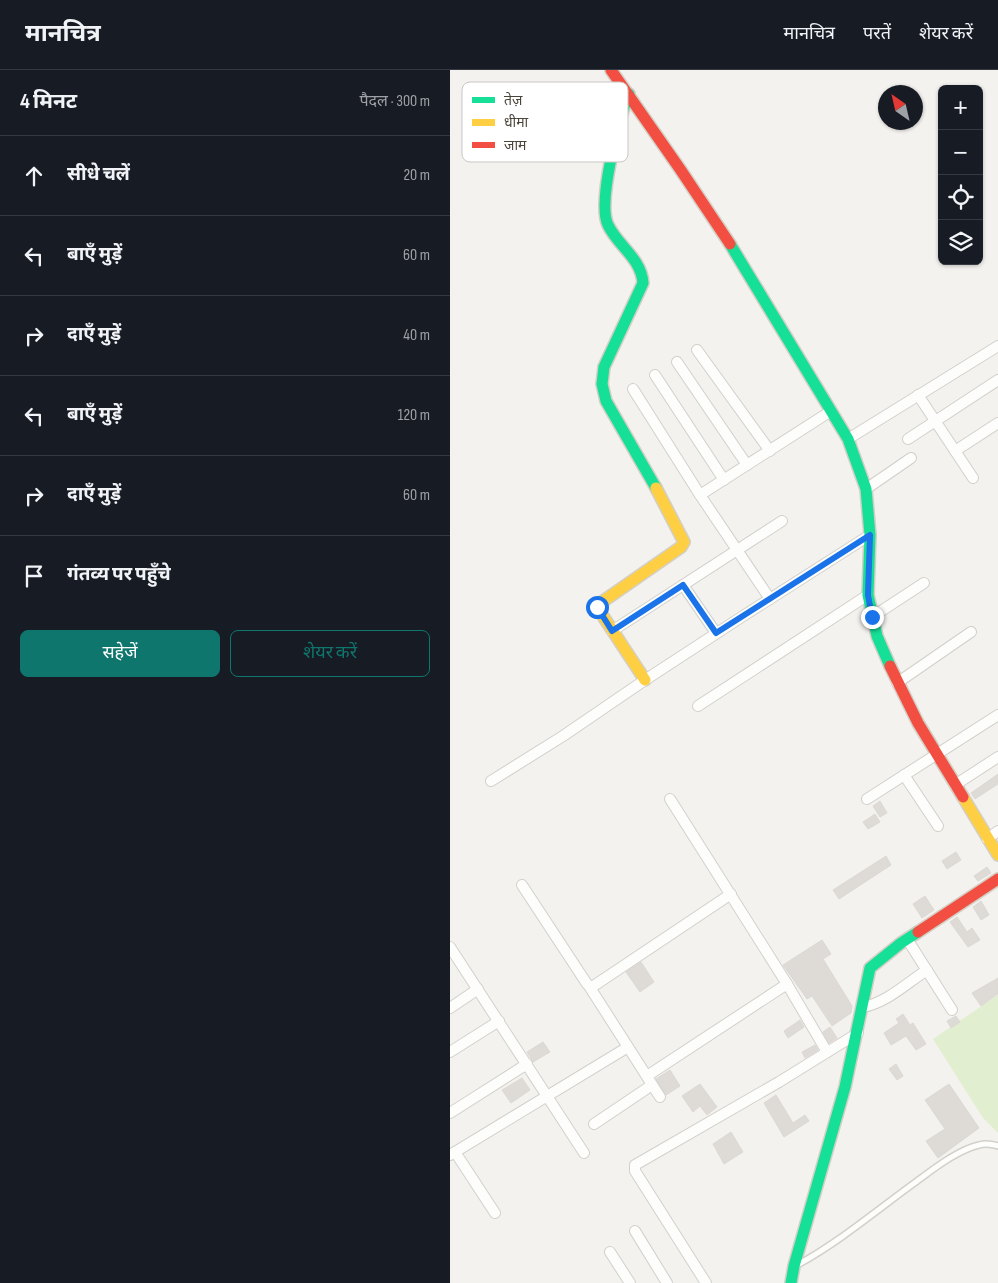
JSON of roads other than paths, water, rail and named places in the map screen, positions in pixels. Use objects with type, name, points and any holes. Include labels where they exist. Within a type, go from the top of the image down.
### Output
[{"type":"street","points":[[611,70],[620,82]]},
{"type":"street","points":[[629,94],[741,262],[848,440],[866,489],[870,535],[868,595],[872,617],[885,658],[937,754],[998,855]]},
{"type":"street","points":[[611,162],[605,219],[609,228],[638,266],[643,277],[643,283],[604,367],[602,390],[606,401],[684,542],[680,547],[597,605],[597,609],[645,680]]},
{"type":"street","points":[[848,440],[998,346]]},
{"type":"street","points":[[697,350],[770,451]]},
{"type":"street","points":[[677,362],[747,466]]},
{"type":"street","points":[[655,375],[724,480]]},
{"type":"street","points":[[908,439],[998,380]]},
{"type":"street","points":[[633,388],[700,495],[770,599]]},
{"type":"street","points":[[918,395],[973,478]]},
{"type":"street","points":[[700,495],[831,411]]},
{"type":"street","points":[[955,451],[998,423]]},
{"type":"street","points":[[866,489],[911,458]]},
{"type":"street","points":[[612,631],[782,520]]},
{"type":"street","points":[[491,781],[563,736],[716,633],[870,535]]},
{"type":"street","points":[[872,617],[924,583]]},
{"type":"street","points":[[683,585],[716,633]]},
{"type":"street","points":[[698,706],[868,595]]},
{"type":"street","points":[[897,683],[971,632]]},
{"type":"street","points":[[867,799],[998,715]]},
{"type":"street","points":[[955,785],[998,757]]},
{"type":"street","points":[[904,775],[938,826]]},
{"type":"street","points":[[670,799],[787,984],[827,1052]]},
{"type":"street","points":[[987,838],[998,831]]},
{"type":"street","points":[[791,1283],[794,1266],[830,1144],[858,1033],[870,968],[907,939],[998,880]]},
{"type":"street","points":[[522,885],[660,1097]]},
{"type":"street","points":[[589,986],[594,986],[731,894]]},
{"type":"street","points":[[907,939],[952,1010]]},
{"type":"street","points":[[450,947],[584,1153]]},
{"type":"street","points":[[863,1007],[886,997],[927,970]]},
{"type":"street","points":[[594,1124],[650,1081],[787,984]]},
{"type":"street","points":[[450,1008],[478,989]]},
{"type":"street","points":[[450,1052],[499,1020]]},
{"type":"street","points":[[706,1283],[635,1171],[635,1165],[779,1082],[858,1033]]},
{"type":"street","points":[[495,1213],[453,1154],[628,1047]]},
{"type":"street","points":[[450,1113],[527,1064]]},
{"type":"street","points":[[636,1232],[667,1283]]},
{"type":"street","points":[[610,1252],[630,1283]]},
{"type":"lane","points":[[794,1266],[953,1157],[979,1144],[998,1146]]}]
